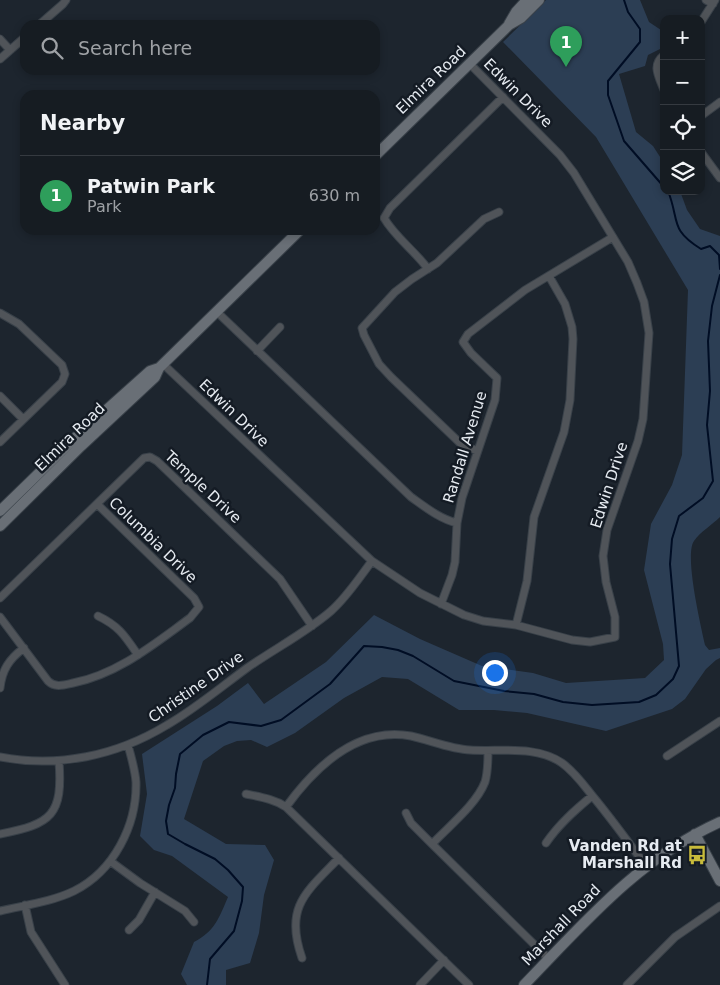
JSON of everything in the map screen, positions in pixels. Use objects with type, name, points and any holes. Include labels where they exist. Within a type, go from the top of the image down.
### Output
[{"type":"main road","name":"Elmira Road","points":[[509,25],[516,12],[527,0]]},
{"type":"main road","name":"Elmira Road","points":[[380,151],[469,63],[539,0]]},
{"type":"main road","name":"Elmira Road","points":[[0,512],[74,439],[150,371],[161,366],[295,235]]},
{"type":"main road","name":"Elmira Road","points":[[0,526],[81,446],[156,377],[161,366]]},
{"type":"main road","name":"Marshall Road","points":[[524,985],[614,893],[646,866],[660,855],[695,834],[720,822]]},
{"type":"main road","points":[[695,834],[720,881]]},
{"type":"street","points":[[45,20],[66,0]]},
{"type":"street","points":[[704,15],[711,1]]},
{"type":"street","points":[[0,39],[10,50]]},
{"type":"street","points":[[0,59],[20,41]]},
{"type":"street","points":[[660,58],[656,67],[660,78]]},
{"type":"street","name":"Edwin Drive","points":[[161,366],[372,561],[440,604],[464,615],[516,625],[572,640],[590,642],[614,637],[615,617],[606,582],[603,556],[607,530],[638,442],[643,419],[649,333],[644,302],[637,282],[613,237],[574,173],[560,155],[469,63]]},
{"type":"street","points":[[428,269],[388,226],[384,218],[390,208],[503,98]]},
{"type":"street","points":[[705,113],[720,102]]},
{"type":"street","points":[[705,157],[720,178]]},
{"type":"street","points":[[478,451],[460,443],[391,377],[379,364],[363,332],[364,324],[395,292],[450,252],[484,219],[499,212]]},
{"type":"street","name":"Randall Avenue","points":[[440,604],[452,576],[455,562],[457,523],[469,475],[495,400],[497,378],[463,342],[468,334],[525,290],[613,237]]},
{"type":"street","points":[[516,625],[527,581],[534,517],[564,432],[570,400],[572,327],[565,304],[549,276]]},
{"type":"street","points":[[217,312],[411,497],[425,508],[449,521],[457,523]]},
{"type":"street","points":[[0,313],[19,324],[62,364],[65,374],[62,382],[0,442]]},
{"type":"street","points":[[257,351],[280,326]]},
{"type":"street","points":[[0,396],[23,419]]},
{"type":"street","name":"Temple Drive","points":[[0,598],[144,458],[150,457],[157,461],[280,579],[312,626]]},
{"type":"street","name":"Columbia Drive","points":[[0,617],[48,681],[58,686],[88,680],[104,674],[138,654],[190,618],[199,607],[194,598],[96,504]]},
{"type":"street","name":"Christine Drive","points":[[0,757],[33,762],[76,760],[128,745],[169,724],[268,654],[312,626],[337,605],[372,561]]},
{"type":"street","points":[[98,616],[112,623],[138,654]]},
{"type":"street","points":[[0,688],[2,674],[7,664],[24,648]]},
{"type":"street","points":[[668,756],[720,721]]},
{"type":"street","points":[[286,807],[301,788],[330,759],[350,746],[365,740],[388,735],[401,735],[467,750],[531,751],[548,756],[562,763],[573,772],[646,866]]},
{"type":"street","points":[[0,911],[48,901],[76,890],[94,877],[110,860],[127,832],[134,807],[136,783],[133,761],[128,745]]},
{"type":"street","points":[[432,844],[474,801],[486,780],[488,751]]},
{"type":"street","points":[[0,834],[35,825],[43,821],[54,809],[60,793],[59,761]]},
{"type":"street","points":[[246,794],[278,802],[286,807],[469,985]]},
{"type":"street","points":[[546,843],[572,812],[592,796]]},
{"type":"street","points":[[406,813],[410,823],[549,959]]},
{"type":"street","points":[[302,958],[295,931],[295,918],[299,904],[305,893],[339,858]]},
{"type":"street","points":[[110,860],[130,877],[185,911],[194,922]]},
{"type":"street","points":[[129,930],[139,920],[155,892]]},
{"type":"street","points":[[25,905],[31,932],[65,985]]},
{"type":"street","points":[[627,985],[675,937],[720,906]]},
{"type":"street","points":[[420,985],[444,960]]},
{"type":"shaded area","points":[[546,0],[640,0],[649,22],[660,29],[660,49],[648,55],[645,66],[619,74],[636,132],[653,146],[660,157],[660,195],[681,195],[687,210],[700,229],[720,236],[720,517],[694,541],[691,549],[691,560],[694,591],[705,645],[709,650],[720,648],[720,658],[706,669],[685,699],[672,709],[606,731],[527,713],[494,710],[459,710],[408,679],[382,677],[344,698],[295,733],[267,747],[251,740],[237,741],[224,746],[203,761],[184,819],[226,844],[265,845],[274,860],[264,895],[259,933],[250,963],[226,970],[226,985],[187,985],[181,974],[194,942],[212,928],[219,918],[228,897],[172,856],[154,850],[140,836],[147,794],[142,754],[217,706],[248,683],[264,704],[326,662],[374,615],[420,639],[482,666],[533,673],[566,683],[645,678],[664,660],[663,644],[644,570],[651,524],[672,485],[682,455],[688,290],[596,137],[503,42]]},
{"type":"waterway","points":[[624,0],[628,12],[640,29],[640,42],[608,81],[608,95],[624,141],[660,182]]},
{"type":"waterway","points":[[670,195],[677,224],[684,236],[701,249],[710,246],[719,255],[720,269]]},
{"type":"waterway","points":[[207,985],[210,959],[234,931],[242,901],[243,887],[215,859],[168,834],[166,821],[175,788],[180,754],[203,735],[229,722],[261,726],[281,720],[330,684],[364,646],[398,650],[413,656],[454,681],[504,691],[534,694],[563,702],[592,705],[639,702],[656,695],[673,679],[679,666],[670,564],[672,539],[679,516],[703,498],[713,481],[707,425],[710,391],[708,341],[712,306],[720,275]]},
{"type":"place","name":"Patwin Park","points":[[566,67]]},
{"type":"place","name":"Vanden Rd at Marshall Rd","points":[[697,855]]}]
